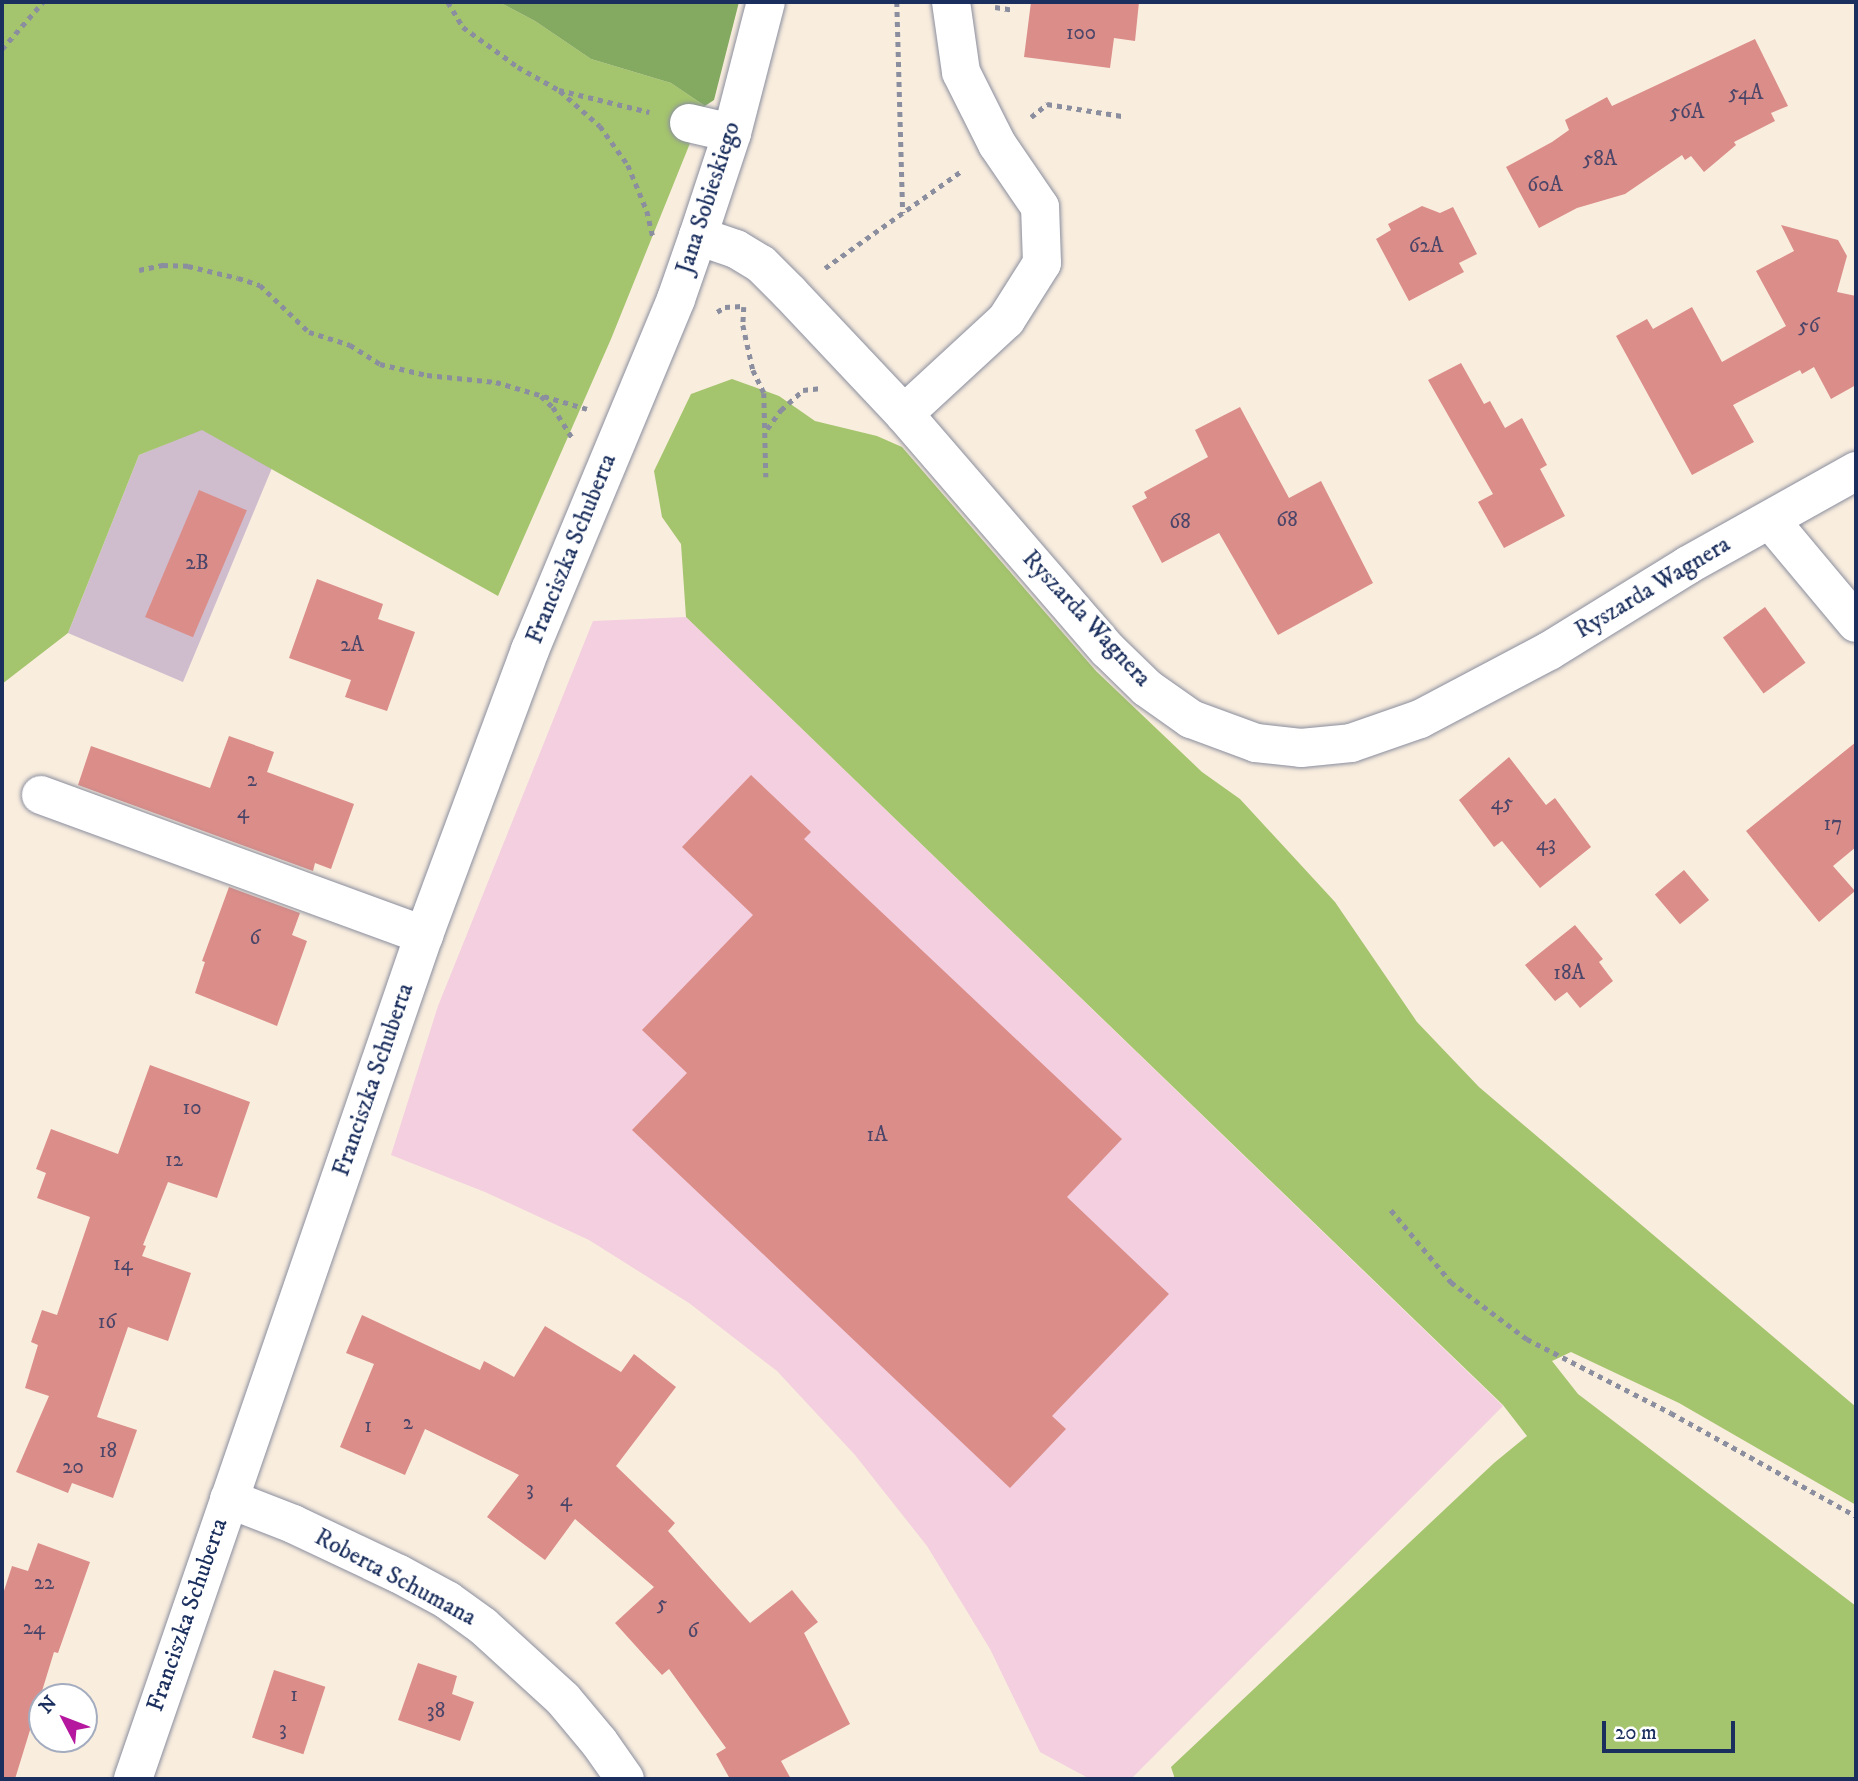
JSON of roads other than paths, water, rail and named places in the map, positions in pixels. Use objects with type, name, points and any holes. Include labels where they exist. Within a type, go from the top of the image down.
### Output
[{"type":"street","name":"Jana Sobieskiego","points":[[638,389],[698,236],[732,133],[766,2]]},
{"type":"street","points":[[904,414],[1006,320],[1042,263],[1040,207],[997,144],[961,72],[951,2]]},
{"type":"street","points":[[690,122],[732,133]]},
{"type":"street","name":"Ryszarda Wagnera","points":[[698,236],[736,248],[761,264],[904,414],[1108,650],[1147,688],[1191,719],[1256,743],[1301,748],[1351,743],[1420,719],[1549,650],[1688,565],[1856,471]]},
{"type":"street","name":"Franciszka Schuberta","points":[[133,1779],[424,935],[530,650],[638,389]]},
{"type":"street","points":[[1770,520],[1856,624]]},
{"type":"street","points":[[41,795],[424,935]]},
{"type":"street","name":"Roberta Schumana","points":[[229,1499],[293,1524],[447,1600],[483,1626],[563,1699],[599,1742],[625,1779]]}]
